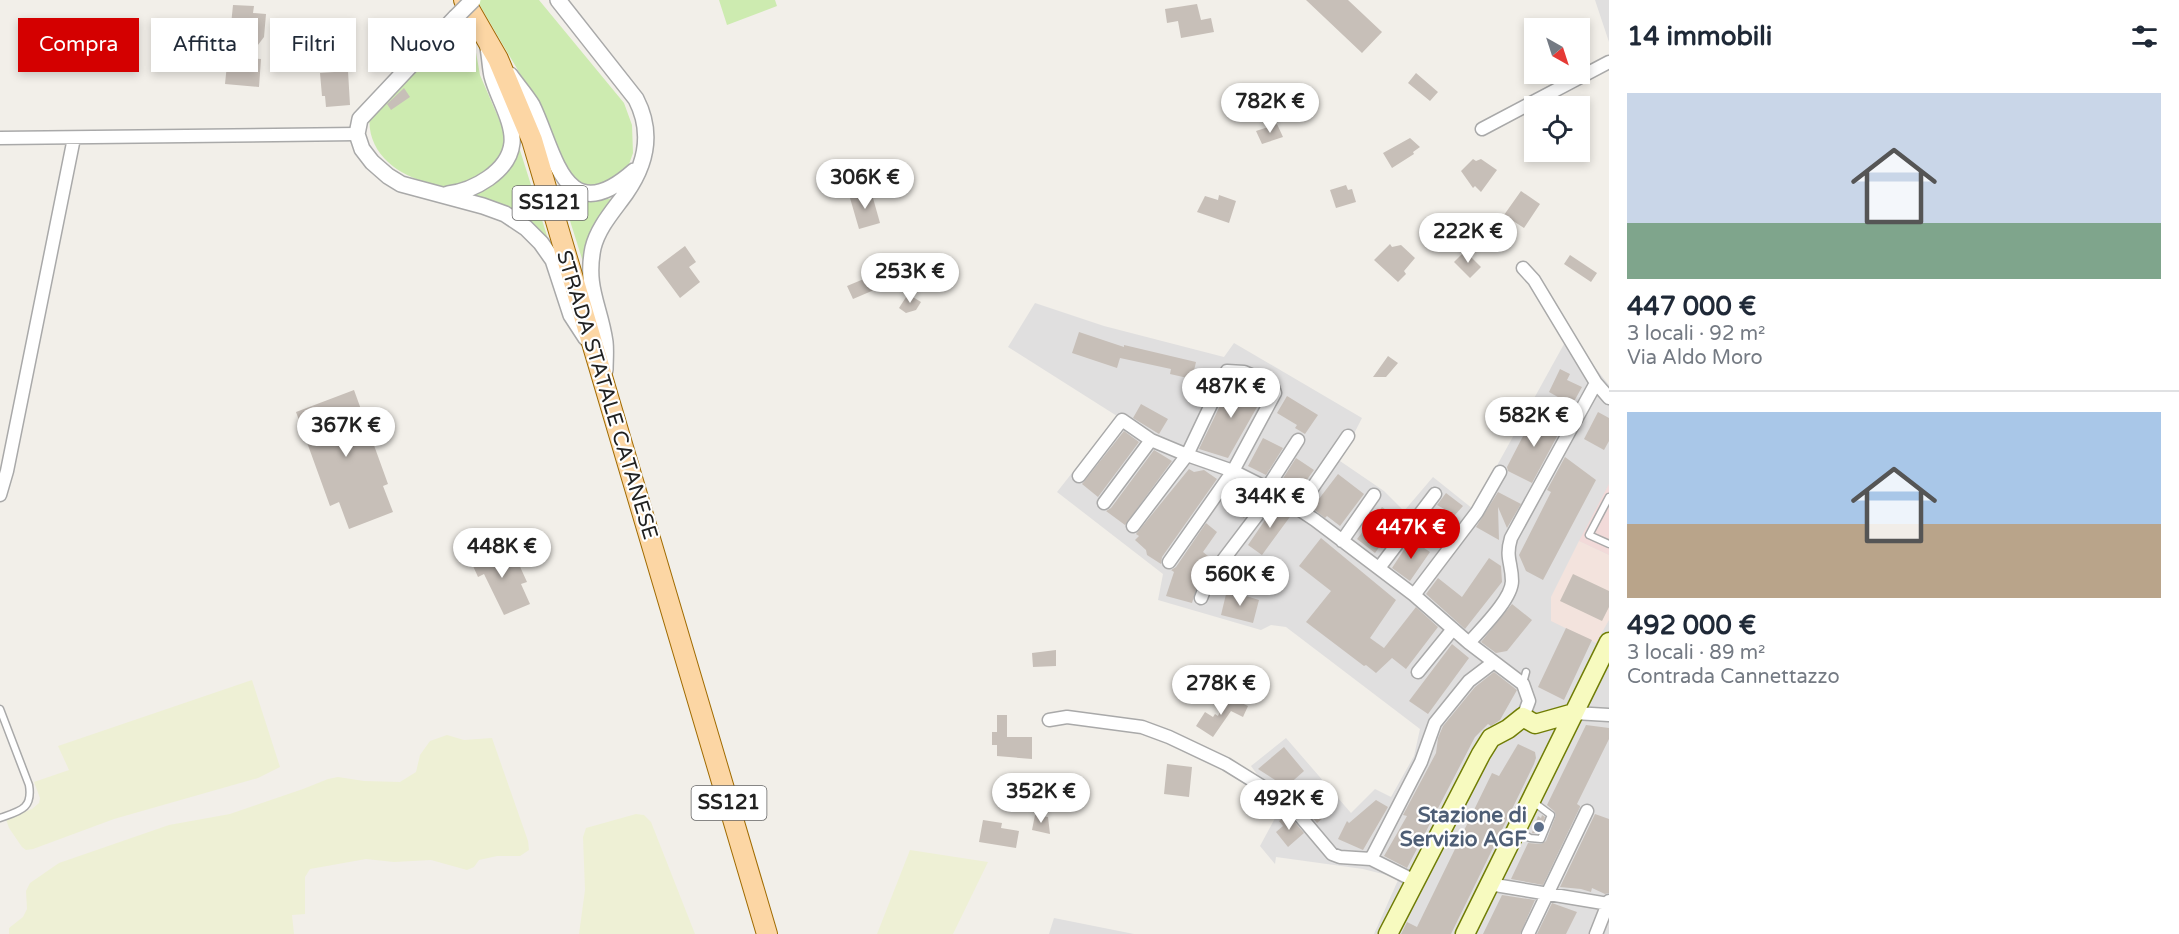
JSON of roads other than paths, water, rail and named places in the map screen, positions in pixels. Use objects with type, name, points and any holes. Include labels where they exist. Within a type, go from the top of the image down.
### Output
[{"type":"main road","name":"STRADA STATALE CATANESE","points":[[460,8],[487,38],[532,140],[767,934]]},
{"type":"main road","points":[[1465,934],[1609,642]]},
{"type":"main road","points":[[1388,934],[1491,738],[1529,720],[1574,713]]},
{"type":"main road","points":[[1529,720],[1552,756]]},
{"type":"street","points":[[473,0],[460,8],[375,101],[360,119],[357,134],[362,148],[372,162],[401,184],[483,206],[505,214],[526,228],[553,260],[571,315],[594,349]]},
{"type":"street","points":[[558,0],[636,99],[646,125],[647,140],[640,165],[628,191],[610,214],[594,245],[591,280],[593,298],[605,343],[604,385]]},
{"type":"street","points":[[442,195],[462,192],[477,186],[492,175],[505,160],[512,144],[511,131],[493,77],[487,38]]},
{"type":"street","points":[[498,59],[531,104],[554,164],[574,187],[585,192],[596,193],[610,189],[640,165]]},
{"type":"street","points":[[1482,129],[1609,62]]},
{"type":"street","points":[[0,138],[357,134]]},
{"type":"street","points":[[0,495],[7,471],[74,138]]},
{"type":"street","points":[[1523,268],[1534,280],[1596,383],[1609,398]]},
{"type":"street","points":[[1133,526],[1188,456],[1227,371],[1244,372],[1272,384],[1275,393],[1233,471],[1169,562]]},
{"type":"street","points":[[1469,643],[1506,598],[1511,588],[1512,579],[1507,558],[1511,538],[1596,383]]},
{"type":"street","points":[[1079,476],[1122,420],[1151,440],[1188,456],[1233,471],[1271,490],[1414,595],[1494,663],[1525,678],[1529,701],[1529,720]]},
{"type":"street","points":[[1298,509],[1348,436]]},
{"type":"street","points":[[1104,503],[1151,440]]},
{"type":"street","points":[[1201,598],[1208,580],[1271,490],[1298,440]]},
{"type":"street","points":[[1414,595],[1477,512],[1500,472]]},
{"type":"street","points":[[1379,568],[1435,494]]},
{"type":"street","points":[[1342,540],[1374,495]]},
{"type":"street","points":[[1418,672],[1453,630]]},
{"type":"street","points":[[1371,859],[1421,762],[1435,723],[1470,681],[1494,663]]},
{"type":"street","points":[[1574,713],[1609,715]]},
{"type":"street","points":[[1048,720],[1067,717],[1142,727],[1169,736],[1226,764],[1289,803],[1332,854],[1340,857],[1371,859],[1415,881]]},
{"type":"street","points":[[1528,934],[1587,811]]},
{"type":"street","points":[[1489,884],[1608,903],[1596,934]]},
{"type":"lane","points":[[1609,497],[1589,535],[1609,544]]},
{"type":"lane","points":[[0,709],[29,785],[31,797],[23,808],[0,818]]},
{"type":"lane","points":[[1516,831],[1530,838],[1541,839],[1551,815],[1531,801]]},
{"type":"place","name":"Stazione di Servizio AGF","points":[[1539,827]]}]
